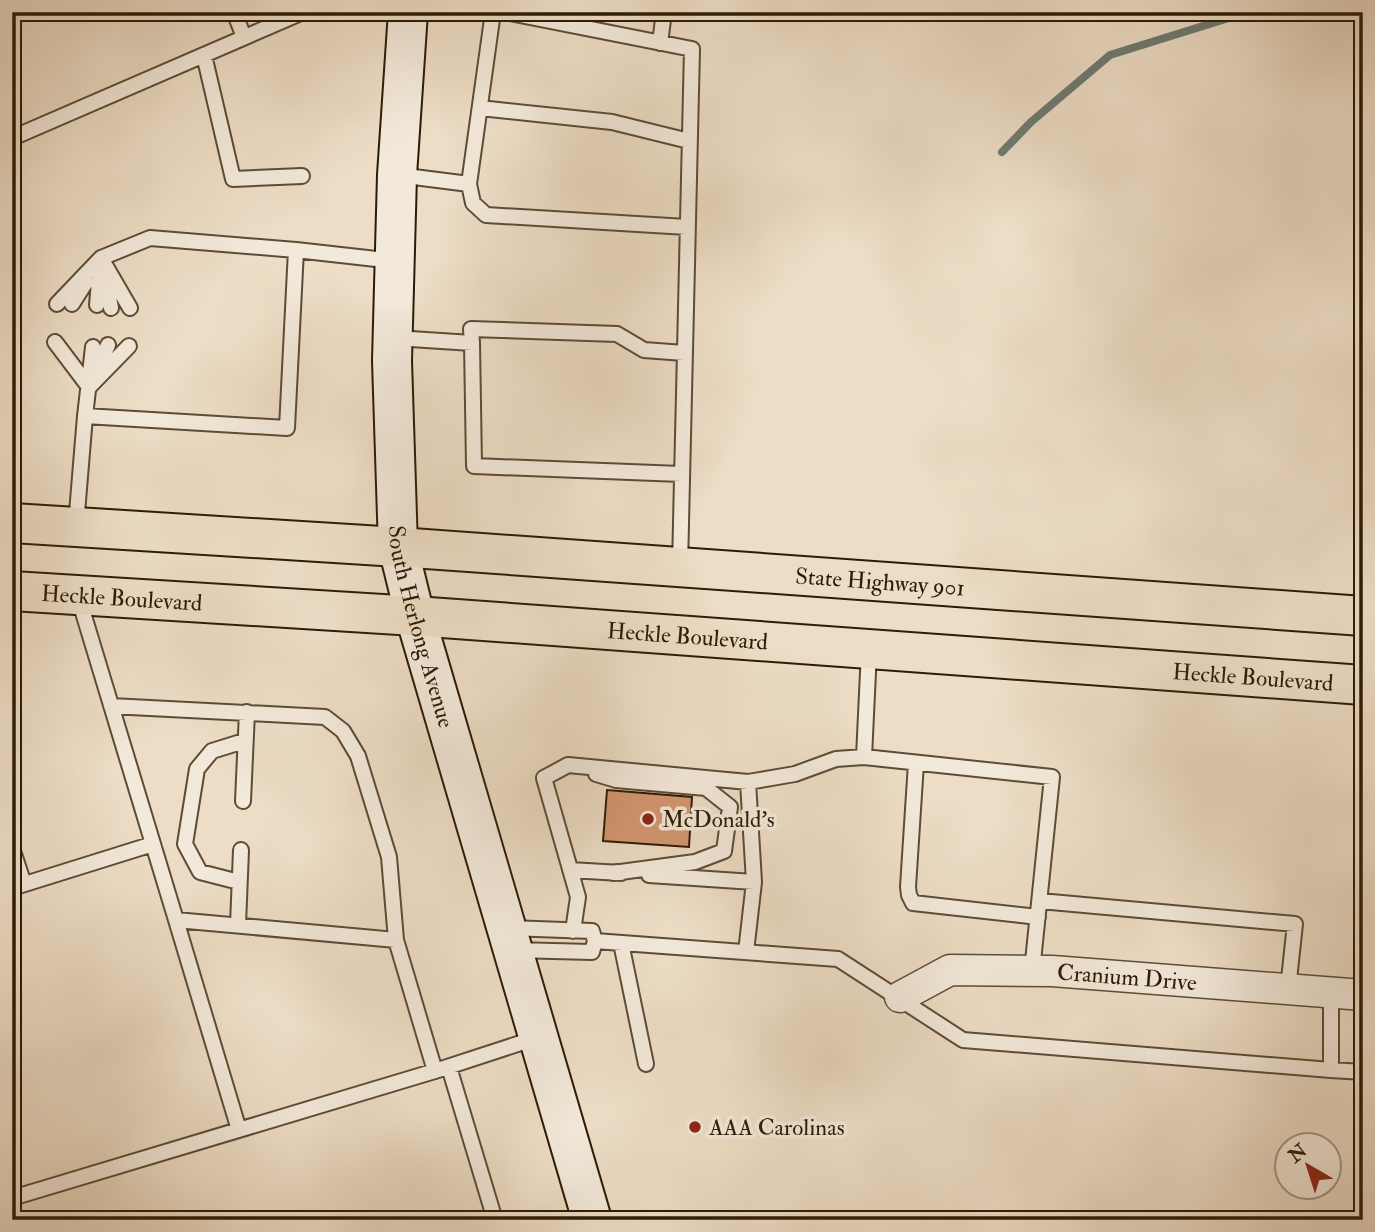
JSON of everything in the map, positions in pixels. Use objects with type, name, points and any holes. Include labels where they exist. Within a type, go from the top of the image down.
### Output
[{"type":"main road","points":[[12,523],[398,547]]},
{"type":"main road","name":"State Highway 901","points":[[398,547],[1363,616]]},
{"type":"main road","name":"Heckle Boulevard","points":[[12,591],[415,616],[1363,685]]},
{"type":"street","name":"South Herlong Avenue","points":[[408,12],[397,174],[392,338],[398,547],[415,616],[592,1220]]},
{"type":"street","name":"Cranium Drive","points":[[900,997],[950,970],[1032,971],[1363,995]]},
{"type":"lane","points":[[234,12],[244,37]]},
{"type":"lane","points":[[12,138],[303,12]]},
{"type":"lane","points":[[493,12],[469,184],[473,203],[486,215],[687,227]]},
{"type":"lane","points":[[505,12],[692,49],[680,567]]},
{"type":"lane","points":[[660,43],[664,12]]},
{"type":"lane","points":[[204,55],[233,179],[302,176]]},
{"type":"lane","points":[[480,108],[612,122],[689,141]]},
{"type":"lane","points":[[397,174],[469,184]]},
{"type":"lane","points":[[64,304],[101,258],[150,238],[394,261]]},
{"type":"lane","points":[[85,416],[287,428],[296,250]]},
{"type":"lane","points":[[101,258],[104,307]]},
{"type":"lane","points":[[101,258],[130,308]]},
{"type":"lane","points":[[681,474],[474,466],[471,329],[617,334],[644,350],[684,353]]},
{"type":"lane","points":[[392,338],[472,343]]},
{"type":"lane","points":[[62,342],[89,387]]},
{"type":"lane","points":[[89,387],[108,345]]},
{"type":"lane","points":[[89,387],[129,346]]},
{"type":"lane","points":[[75,527],[93,347]]},
{"type":"lane","points":[[77,595],[239,1130]]},
{"type":"lane","points":[[864,757],[869,649]]},
{"type":"lane","points":[[111,706],[325,718],[343,731],[358,756],[389,857],[396,940],[495,1220]]},
{"type":"lane","points":[[243,801],[247,712]]},
{"type":"lane","points":[[239,881],[200,872],[185,844],[197,769],[212,751],[244,741]]},
{"type":"lane","points":[[573,931],[578,897],[544,778],[568,765],[748,782],[794,774],[836,759],[864,757],[1052,778],[1032,971]]},
{"type":"lane","points":[[916,763],[908,887],[913,903],[1038,917]]},
{"type":"lane","points":[[568,765],[616,780],[706,788],[730,807],[724,851],[695,862],[613,873]]},
{"type":"lane","points":[[746,952],[754,881],[748,782]]},
{"type":"lane","points":[[12,848],[18,886],[153,844]]},
{"type":"lane","points":[[238,925],[241,850]]},
{"type":"lane","points":[[570,870],[754,881]]},
{"type":"lane","points":[[1040,901],[1295,924],[1288,989]]},
{"type":"lane","points":[[176,920],[396,940]]},
{"type":"lane","points":[[509,939],[573,931],[593,941]]},
{"type":"lane","points":[[509,939],[593,941],[838,959],[963,1040],[1363,1072]]},
{"type":"lane","points":[[621,943],[646,1064]]},
{"type":"lane","points":[[1331,993],[1331,1070]]},
{"type":"lane","points":[[12,1198],[442,1069],[538,1037]]},
{"type":"building","name":"McDonald's","points":[[607,790],[692,797],[689,847],[603,841]]},
{"type":"waterway","points":[[1002,152],[1031,122],[1110,55],[1248,12]]},
{"type":"place","name":"McDonald's","points":[[648,819]]},
{"type":"place","name":"AAA Carolinas","points":[[695,1127]]}]
